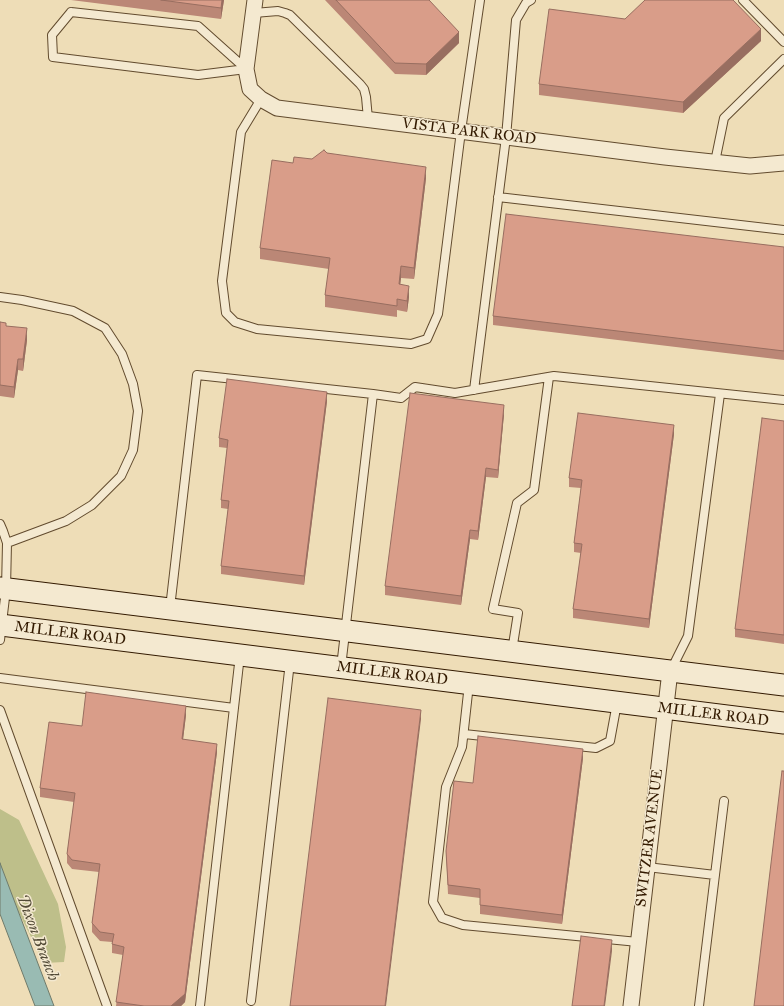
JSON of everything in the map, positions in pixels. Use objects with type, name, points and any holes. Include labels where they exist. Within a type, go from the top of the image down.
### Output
[{"type":"main road","points":[[3,588],[784,685]]},
{"type":"main road","name":"MILLER ROAD","points":[[1,630],[240,655],[784,723]]},
{"type":"street","name":"VISTA PARK ROAD","points":[[254,6],[246,70],[250,89],[261,99],[277,108],[665,157],[750,166],[784,163]]},
{"type":"street","name":"SWITZER AVENUE","points":[[631,1006],[670,671]]},
{"type":"lane","points":[[261,99],[241,132],[222,281],[226,312],[235,322],[257,329],[411,344],[427,338],[438,314],[461,131],[480,0]]},
{"type":"lane","points":[[474,390],[506,137],[516,20],[526,3],[531,0]]},
{"type":"lane","points":[[743,0],[784,42]]},
{"type":"lane","points":[[254,6],[285,12],[290,15],[360,84],[364,89],[366,97],[368,119]]},
{"type":"lane","points":[[71,12],[198,26],[246,70],[198,75],[53,57],[52,35],[71,12]]},
{"type":"lane","points":[[715,162],[724,118],[784,58]]},
{"type":"lane","points":[[498,197],[784,230]]},
{"type":"lane","points":[[0,298],[22,300],[73,311],[105,328],[122,354],[133,384],[138,411],[133,450],[121,476],[92,505],[66,521],[7,543]]},
{"type":"lane","points":[[170,609],[197,375],[401,398],[415,387],[455,393],[554,376],[784,400]]},
{"type":"lane","points":[[512,652],[518,612],[492,609],[517,504],[534,490],[549,377]]},
{"type":"lane","points":[[341,668],[373,394]]},
{"type":"lane","points":[[670,671],[688,636],[720,394]]},
{"type":"lane","points":[[0,524],[7,543],[1,630]]},
{"type":"lane","points":[[200,1006],[240,655]]},
{"type":"lane","points":[[252,1001],[291,662]]},
{"type":"lane","points":[[0,678],[234,708]]},
{"type":"lane","points":[[469,684],[462,747],[446,787],[445,794],[433,902],[442,918],[463,925],[638,942]]},
{"type":"lane","points":[[464,734],[596,748],[610,741],[617,702]]},
{"type":"lane","points":[[0,710],[107,1006]]},
{"type":"lane","points":[[699,1006],[724,801]]},
{"type":"lane","points":[[647,867],[715,875]]},
{"type":"green space","points":[[0,809],[19,820],[58,904],[66,947],[64,962],[44,963],[17,909],[0,893]]},
{"type":"water","points":[[0,863],[54,1006],[35,1006],[0,914]]},
{"type":"building","points":[[161,0],[222,0],[221,8]]},
{"type":"building","points":[[336,0],[429,0],[459,32],[426,64],[395,63]]},
{"type":"building","points":[[645,0],[733,0],[761,29],[683,102],[539,84],[549,9],[625,19]]},
{"type":"building","points":[[324,150],[327,153],[426,167],[414,268],[401,266],[399,284],[409,286],[407,301],[397,299],[397,306],[325,295],[330,258],[260,248],[272,160],[293,163],[294,157],[312,159]]},
{"type":"building","points":[[506,214],[784,247],[784,351],[493,316]]},
{"type":"building","points":[[0,322],[6,323],[6,326],[27,328],[23,359],[18,359],[14,387],[0,385]]},
{"type":"building","points":[[227,379],[327,392],[304,576],[221,566],[229,501],[221,500],[228,440],[219,438]]},
{"type":"building","points":[[410,393],[504,405],[498,470],[486,468],[478,531],[470,530],[461,596],[385,586]]},
{"type":"building","points":[[578,413],[674,425],[649,619],[573,609],[582,544],[574,543],[582,480],[569,478]]},
{"type":"building","points":[[762,418],[784,421],[784,635],[735,629]]},
{"type":"building","points":[[86,692],[186,706],[182,739],[217,744],[185,994],[171,1006],[144,1006],[116,1002],[124,947],[112,944],[114,934],[100,932],[92,923],[100,864],[72,860],[67,854],[75,793],[40,788],[49,722],[82,726]]},
{"type":"building","points":[[328,698],[421,710],[385,1006],[290,1006]]},
{"type":"building","points":[[478,736],[583,749],[562,915],[480,905],[480,889],[448,885],[446,851],[454,781],[473,783]]},
{"type":"building","points":[[782,771],[784,771],[784,1006],[754,1006]]},
{"type":"building","points":[[581,936],[612,940],[604,1006],[572,1006]]},
{"type":"water label","name":"Dixon Branch","points":[[37,938]]}]
